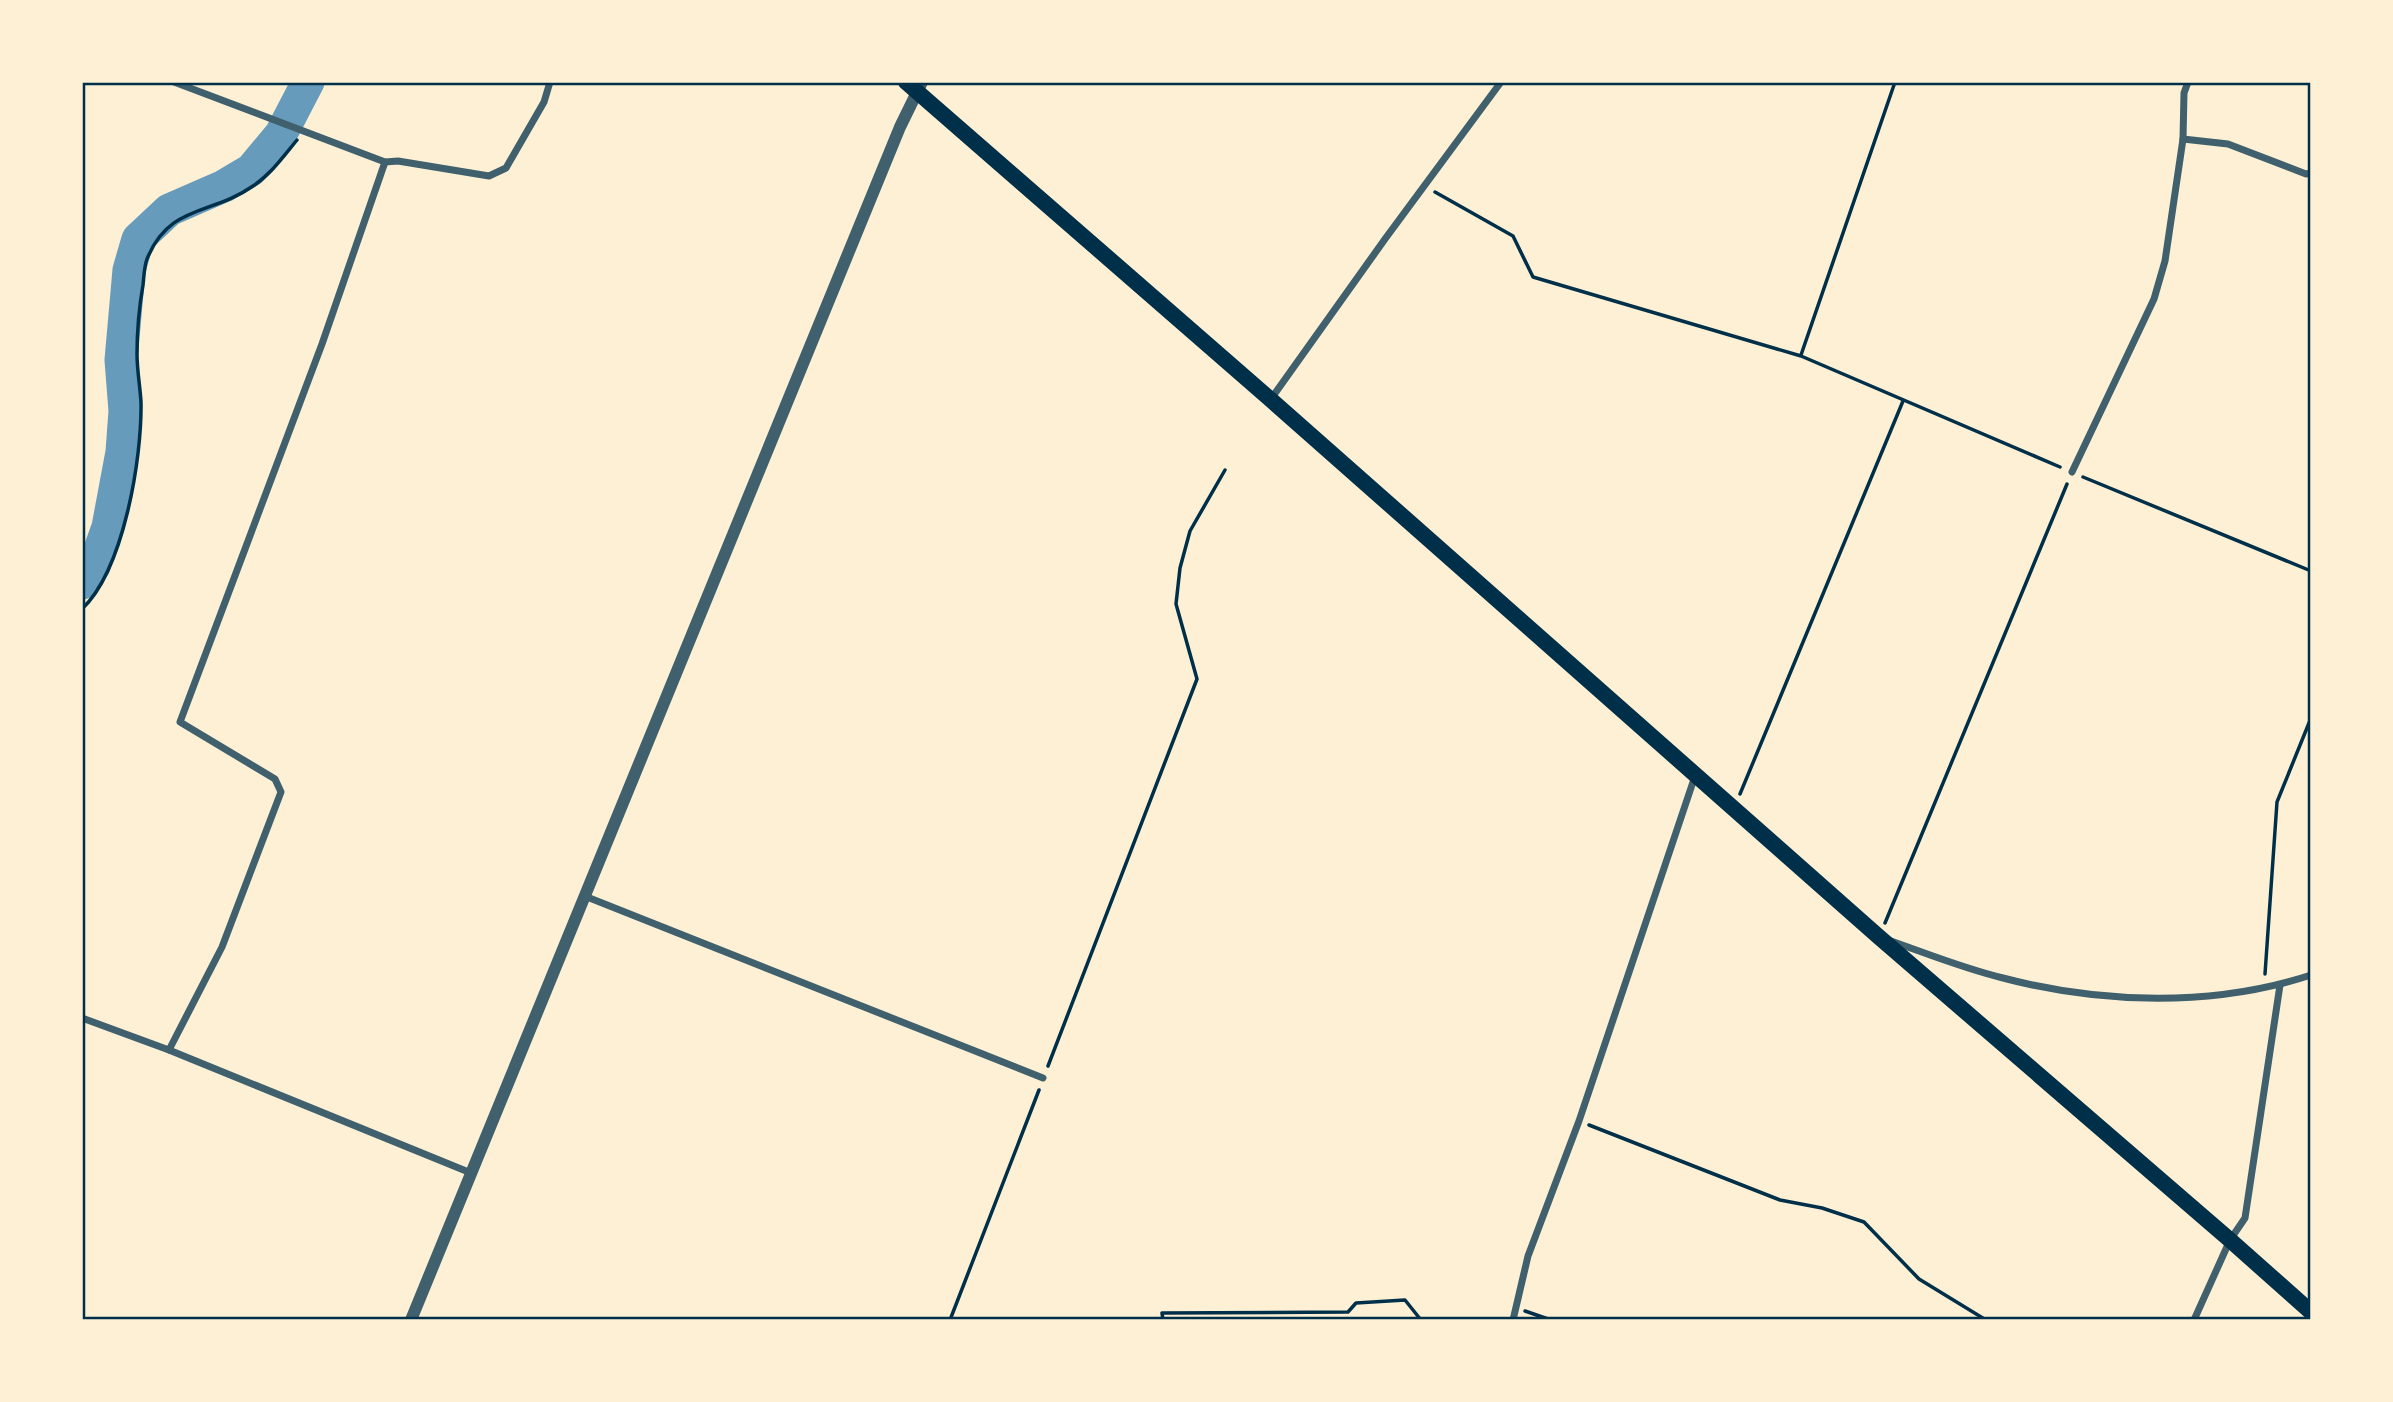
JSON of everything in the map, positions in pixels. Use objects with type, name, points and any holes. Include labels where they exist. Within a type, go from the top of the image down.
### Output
[{"type":"main road","points":[[915,86],[1695,775],[1735,807],[1879,937],[2311,1312]]},
{"type":"street","points":[[174,82],[385,162],[398,161],[489,176],[506,168],[544,102],[550,82]]},
{"type":"street","points":[[1270,399],[1501,82]]},
{"type":"street","points":[[2072,472],[2154,299],[2165,261],[2183,139],[2184,93],[2188,82]]},
{"type":"street","points":[[411,1320],[587,897],[915,86]]},
{"type":"street","points":[[2183,139],[2228,144],[2306,174],[2311,173]]},
{"type":"street","points":[[169,1050],[222,947],[281,792],[275,779],[180,722],[322,344],[385,162]]},
{"type":"street","points":[[1513,1320],[1528,1256],[1579,1121],[1695,775]]},
{"type":"street","points":[[587,897],[1043,1078]]},
{"type":"street","points":[[1879,937],[2003,978],[2084,994],[2116,997],[2208,995],[2280,985],[2311,975]]},
{"type":"street","points":[[2194,1320],[2231,1240],[2245,1218],[2280,985]]},
{"type":"street","points":[[82,1018],[169,1050],[471,1174]]},
{"type":"path","points":[[1801,356],[1895,82]]},
{"type":"path","points":[[82,609],[105,577],[120,546],[129,506],[140,431],[141,402],[137,355],[146,261],[168,225],[252,188],[269,175],[300,130]]},
{"type":"path","points":[[1425,187],[1513,236],[1533,277],[1801,356],[2311,571]]},
{"type":"path","points":[[1735,807],[1903,401]]},
{"type":"path","points":[[950,1320],[1197,679],[1176,604],[1180,568],[1190,531],[1225,470]]},
{"type":"path","points":[[1879,937],[2072,472]]},
{"type":"path","points":[[2264,986],[2277,802],[2311,718]]},
{"type":"path","points":[[1579,1121],[1780,1200],[1822,1208],[1864,1222],[1919,1279],[1986,1320]]},
{"type":"path","points":[[1163,1320],[1162,1313],[1348,1312],[1356,1303],[1405,1300],[1421,1320]]},
{"type":"path","points":[[1517,1308],[1551,1320]]},
{"type":"waterway","points":[[82,583],[94,566],[108,527],[122,452],[125,411],[121,360],[129,270],[138,239],[169,210],[224,186],[251,170],[281,134],[308,82]]}]
